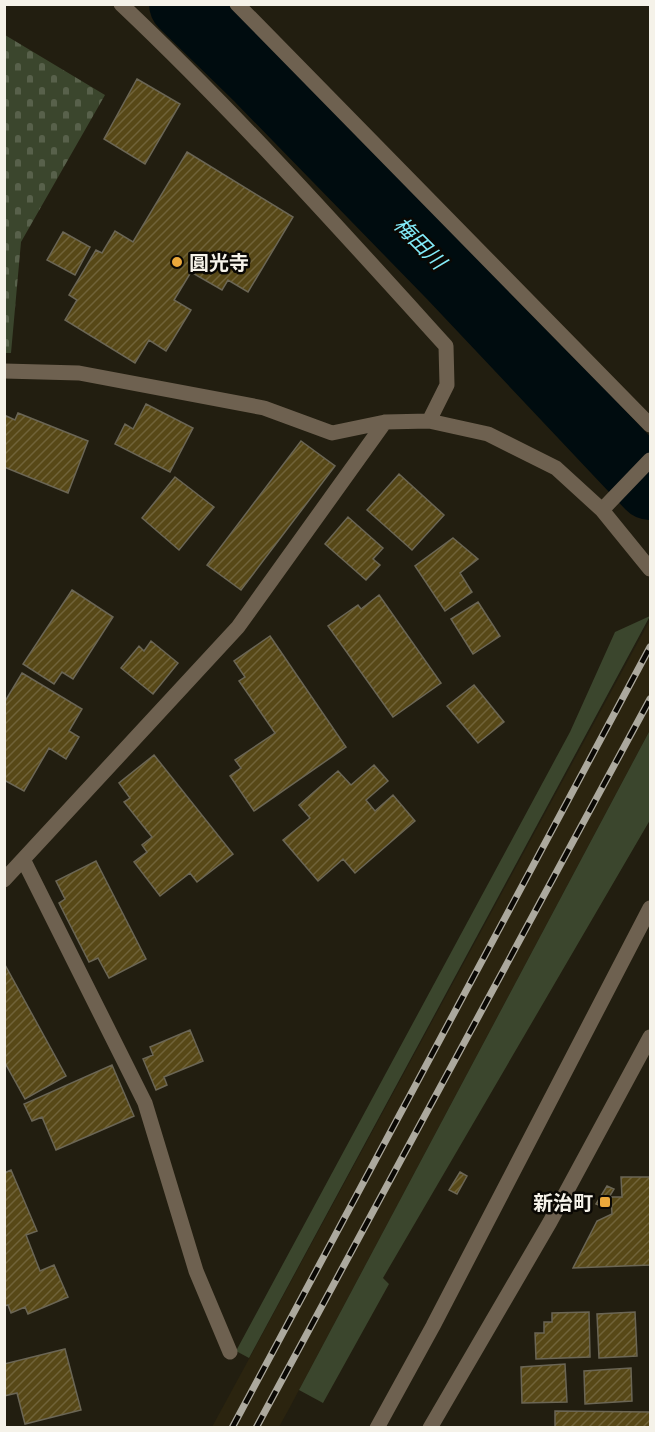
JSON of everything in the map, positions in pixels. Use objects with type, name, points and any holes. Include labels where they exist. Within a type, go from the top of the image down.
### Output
[{"type":"street","points":[[121,4],[196,75],[282,164],[446,346],[447,385],[429,421]]},
{"type":"street","points":[[237,4],[651,425]]},
{"type":"street","points":[[4,371],[79,374],[218,399],[264,408],[332,433],[385,422],[429,421],[488,434],[556,468],[605,506],[651,569]]},
{"type":"street","points":[[4,880],[238,627],[385,422]]},
{"type":"street","points":[[605,506],[651,460]]},
{"type":"street","points":[[24,861],[145,1103],[196,1271],[230,1352]]},
{"type":"street","points":[[376,1428],[433,1326],[651,908]]},
{"type":"street","points":[[430,1428],[550,1222],[651,1037]]},
{"type":"shaded area","points":[[650,620],[650,730],[290,1407],[279,1427],[212,1427]]},
{"type":"green space","points":[[5,35],[105,95],[21,242],[11,353],[5,353]]},
{"type":"green space","points":[[650,616],[249,1358],[236,1351],[570,732],[615,632]]},
{"type":"green space","points":[[650,730],[650,820],[383,1278],[389,1284],[323,1403],[299,1390]]},
{"type":"building","points":[[137,79],[180,104],[145,164],[104,139]]},
{"type":"building","name":"圓光寺","points":[[187,152],[293,217],[248,292],[228,280],[222,290],[191,272],[174,300],[191,310],[166,351],[149,340],[135,363],[65,320],[77,300],[69,295],[96,250],[102,253],[115,231],[133,242]]},
{"type":"building","points":[[63,232],[90,247],[75,275],[47,260]]},
{"type":"building","points":[[146,404],[193,428],[170,472],[115,444],[125,424],[133,429]]},
{"type":"building","points":[[18,413],[88,441],[68,493],[4,467],[4,415],[15,420]]},
{"type":"building","points":[[301,441],[335,466],[241,590],[207,565]]},
{"type":"building","points":[[399,474],[444,515],[412,550],[367,510]]},
{"type":"building","points":[[175,477],[214,507],[179,550],[142,518]]},
{"type":"building","points":[[348,517],[383,548],[373,559],[380,565],[366,580],[325,544]]},
{"type":"building","points":[[453,538],[478,559],[460,573],[472,592],[445,611],[415,566]]},
{"type":"building","points":[[72,590],[113,617],[73,679],[62,672],[54,684],[23,664]]},
{"type":"building","points":[[379,595],[441,683],[393,717],[328,626],[358,605],[361,609]]},
{"type":"building","points":[[478,602],[500,636],[473,654],[451,619]]},
{"type":"building","points":[[270,636],[346,747],[254,811],[230,776],[241,768],[235,760],[275,733],[239,681],[245,677],[234,661]]},
{"type":"building","points":[[151,641],[178,663],[153,694],[121,668],[139,646],[144,651]]},
{"type":"building","points":[[22,673],[82,709],[69,731],[79,737],[66,759],[49,748],[24,791],[4,780],[4,703]]},
{"type":"building","points":[[474,685],[504,722],[478,743],[447,706]]},
{"type":"building","points":[[154,755],[233,854],[197,882],[190,873],[160,896],[134,862],[147,852],[142,845],[152,837],[124,802],[130,798],[119,783]]},
{"type":"building","points":[[374,765],[388,781],[366,800],[375,811],[393,795],[415,821],[355,873],[343,859],[318,881],[283,840],[310,818],[299,805],[338,771],[351,785]]},
{"type":"building","points":[[96,861],[146,959],[109,978],[98,958],[89,962],[59,903],[65,899],[56,881]]},
{"type":"building","points":[[4,963],[66,1076],[25,1099],[4,1061]]},
{"type":"building","points":[[190,1030],[203,1061],[164,1077],[167,1085],[156,1090],[143,1059],[153,1055],[150,1047]]},
{"type":"building","points":[[112,1065],[134,1116],[56,1150],[42,1117],[32,1121],[24,1104]]},
{"type":"building","points":[[11,1170],[37,1231],[26,1235],[40,1271],[54,1265],[68,1297],[28,1314],[25,1307],[11,1313],[8,1305],[4,1306],[4,1173]]},
{"type":"building","points":[[460,1172],[467,1176],[457,1194],[449,1190]]},
{"type":"building","points":[[621,1177],[650,1177],[650,1265],[573,1268],[597,1221],[612,1214],[611,1197],[622,1197]]},
{"type":"building","points":[[607,1186],[614,1189],[603,1207],[596,1204]]},
{"type":"building","points":[[589,1312],[590,1357],[536,1359],[535,1333],[544,1333],[544,1322],[552,1322],[552,1313]]},
{"type":"building","points":[[635,1312],[637,1356],[599,1358],[597,1314]]},
{"type":"building","points":[[65,1349],[81,1410],[25,1424],[17,1393],[4,1396],[4,1364]]},
{"type":"building","points":[[565,1364],[567,1402],[522,1403],[521,1367]]},
{"type":"building","points":[[631,1368],[632,1401],[585,1404],[584,1371]]},
{"type":"building","points":[[555,1411],[650,1412],[650,1427],[555,1428]]},
{"type":"waterway","name":"梅田川","points":[[183,4],[259,78],[452,276],[650,486]]},
{"type":"railway","points":[[232,1428],[650,647]]},
{"type":"railway","points":[[256,1428],[650,699]]},
{"type":"place","name":"圓光寺","points":[[177,262]]},
{"type":"place","name":"新治町","points":[[605,1202]]}]
